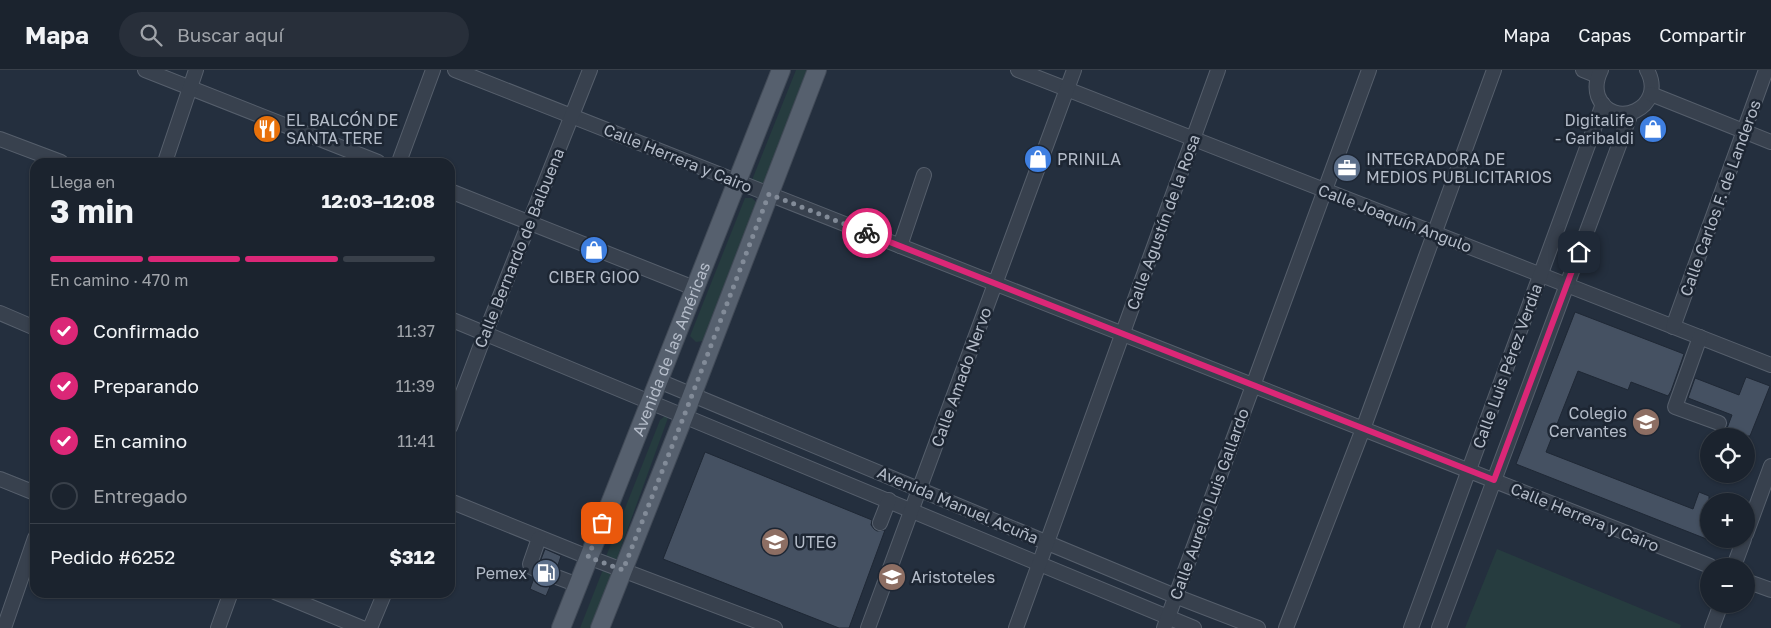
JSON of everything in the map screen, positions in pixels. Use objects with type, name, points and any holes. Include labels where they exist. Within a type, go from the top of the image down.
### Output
[{"type":"main road","name":"Avenida de las Américas","points":[[561,628],[781,70]]},
{"type":"main road","points":[[600,628],[817,70]]},
{"type":"street","points":[[144,70],[368,158]]},
{"type":"street","points":[[165,158],[196,70]]},
{"type":"street","points":[[401,158],[434,70]]},
{"type":"street","name":"Calle Herrera y Cairo","points":[[456,70],[1700,562]]},
{"type":"street","name":"Calle Bernardo de Balbuena","points":[[455,415],[590,70]]},
{"type":"street","name":"Calle Joaquín Angulo","points":[[1018,70],[1771,365]]},
{"type":"street","name":"Calle Amado Nervo","points":[[868,628],[1074,70]]},
{"type":"street","name":"Calle Agustín de la Rosa","points":[[1016,628],[1218,70]]},
{"type":"street","name":"Calle Aurelio Luis Gallardo","points":[[1166,623],[1369,70]]},
{"type":"street","points":[[1286,628],[1363,429],[1494,70]]},
{"type":"street","points":[[1583,70],[1600,73],[1596,88],[1598,94],[1603,104],[1619,113],[1631,113],[1643,106],[1651,94],[1652,82],[1647,70]]},
{"type":"street","name":"Calle Carlos F. de Landeros","points":[[1673,327],[1766,70]]},
{"type":"street","points":[[1651,94],[1771,142]]},
{"type":"street","name":"Calle Luis Pérez Verdia","points":[[1412,628],[1603,104]]},
{"type":"street","name":"Calle Luis Pérez Verdia","points":[[1439,628],[1631,113]]},
{"type":"street","points":[[0,139],[50,158]]},
{"type":"street","points":[[900,246],[924,175]]},
{"type":"street","points":[[455,193],[694,288]]},
{"type":"street","points":[[0,313],[30,326]]},
{"type":"street","name":"Avenida Manuel Acuña","points":[[455,321],[1040,562],[1166,623],[1194,628]]},
{"type":"street","points":[[1700,337],[1676,406],[1719,423]]},
{"type":"street","name":"Avenida Manuel Acuña","points":[[659,381],[920,488],[1175,596],[1258,628]]},
{"type":"street","points":[[1755,510],[1771,466]]},
{"type":"street","points":[[0,478],[30,491]]},
{"type":"street","points":[[880,523],[888,500]]},
{"type":"street","points":[[455,503],[588,557],[775,628]]},
{"type":"street","points":[[538,570],[530,564],[540,538]]},
{"type":"street","points":[[4,628],[30,553]]},
{"type":"street","points":[[554,576],[578,585]]},
{"type":"street","points":[[1755,584],[1771,590]]},
{"type":"street","points":[[218,628],[230,598]]},
{"type":"street","points":[[290,598],[362,628]]},
{"type":"street","points":[[370,628],[382,598]]},
{"type":"street","points":[[1712,628],[1718,613]]},
{"type":"green space","points":[[796,70],[809,70],[764,183],[757,185],[752,180]]},
{"type":"green space","points":[[745,198],[752,198],[757,203],[703,341],[696,342],[690,336]]},
{"type":"green space","points":[[665,416],[668,418],[616,561],[605,559],[660,420]]},
{"type":"green space","points":[[1497,549],[1681,625],[1680,628],[1465,628]]},
{"type":"green space","points":[[604,567],[615,571],[592,628],[580,628]]},
{"type":"building","points":[[1575,312],[1684,354],[1668,396],[1631,382],[1628,390],[1578,371],[1546,452],[1693,509],[1699,492],[1702,493],[1700,536],[1516,464]]},
{"type":"building","points":[[1746,377],[1770,386],[1753,428],[1727,428],[1732,415],[1688,398],[1695,378],[1739,395]]},
{"type":"building","name":"UTEG","points":[[705,452],[872,520],[871,525],[877,531],[885,530],[849,628],[839,628],[663,559]]},
{"type":"building","name":"Pemex","points":[[545,549],[561,556],[557,568],[552,568],[546,572],[546,578],[551,584],[546,596],[530,589],[534,578],[541,578],[545,573],[545,566],[540,562]]},
{"type":"way so far","points":[[602,523],[588,557],[623,570],[769,194],[867,233]]},
{"type":"place","name":"EL BALCÓN DE SANTA TERE","points":[[267,129]]},
{"type":"place","name":"Digitalife - Garibaldi","points":[[1653,129]]},
{"type":"place","name":"PRINILA","points":[[1038,159]]},
{"type":"place","name":"INTEGRADORA DE MEDIOS PUBLICITARIOS","points":[[1347,168]]},
{"type":"place","name":"CIBER GIOO","points":[[594,250]]},
{"type":"place","name":"Colegio Cervantes","points":[[1646,422]]},
{"type":"place","name":"UTEG","points":[[775,542]]},
{"type":"place","name":"Pemex","points":[[546,573]]},
{"type":"place","name":"Aristoteles","points":[[892,577]]},
{"type":"route","points":[[867,233],[1494,480],[1579,252]]}]
